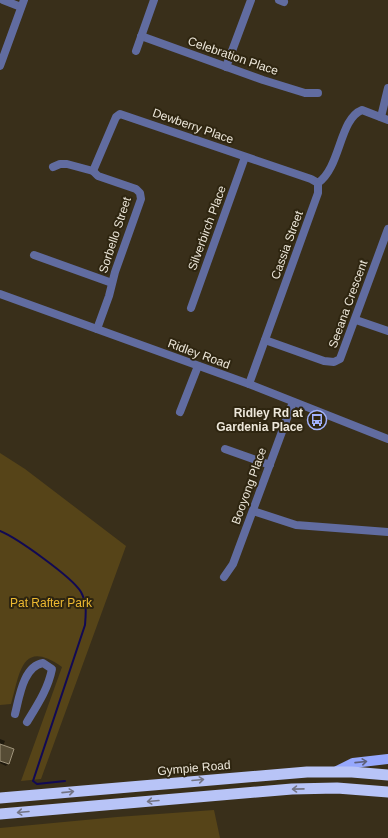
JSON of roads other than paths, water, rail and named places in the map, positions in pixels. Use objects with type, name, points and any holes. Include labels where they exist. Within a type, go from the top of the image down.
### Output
[{"type":"highway","points":[[337,771],[388,775]]},
{"type":"highway","name":"Gympie Road","points":[[0,798],[267,774],[337,771]]},
{"type":"highway","points":[[0,814],[266,790],[337,788],[388,792]]},
{"type":"main road","name":"Gympie Road","points":[[337,771],[353,763],[388,759]]},
{"type":"street","points":[[0,66],[23,4],[3,0]]},
{"type":"street","points":[[136,51],[154,0]]},
{"type":"street","points":[[226,67],[251,0]]},
{"type":"street","name":"Celebration Place","points":[[141,36],[226,67],[305,93],[318,93]]},
{"type":"street","points":[[318,183],[326,176],[332,166],[351,117],[362,110],[385,118],[388,88]]},
{"type":"street","name":"Dewberry Place","points":[[92,171],[116,117],[120,114],[311,178],[318,183]]},
{"type":"street","name":"Silverbirch Place","points":[[191,308],[246,157]]},
{"type":"street","name":"Sorbello Street","points":[[53,167],[60,164],[67,164],[92,171],[98,176],[136,189],[141,199],[97,329]]},
{"type":"street","name":"Cassia Street","points":[[249,384],[318,193],[318,183]]},
{"type":"street","name":"Seeana Crescent","points":[[265,340],[324,361],[334,362],[340,359],[356,320],[388,229]]},
{"type":"street","points":[[34,255],[112,283]]},
{"type":"street","name":"Ridley Road","points":[[0,294],[249,384],[388,439]]},
{"type":"street","points":[[356,320],[388,331]]},
{"type":"street","points":[[180,412],[198,366]]},
{"type":"street","name":"Booyong Place","points":[[224,577],[233,564],[294,402]]},
{"type":"street","points":[[225,448],[270,464]]},
{"type":"street","points":[[253,511],[296,525],[388,532]]},
{"type":"street","points":[[15,714],[28,672],[34,666],[42,663],[52,669],[50,683],[42,699],[27,722]]},
{"type":"waterway","points":[[0,531],[19,541],[44,558],[76,585],[84,600],[86,612],[85,625],[33,781],[37,784],[65,781]]},
{"type":"place","name":"Ridley Rd at Gardenia Place","points":[[317,420]]},
{"type":"park label","name":"Pat Rafter Park","points":[[51,603]]}]
